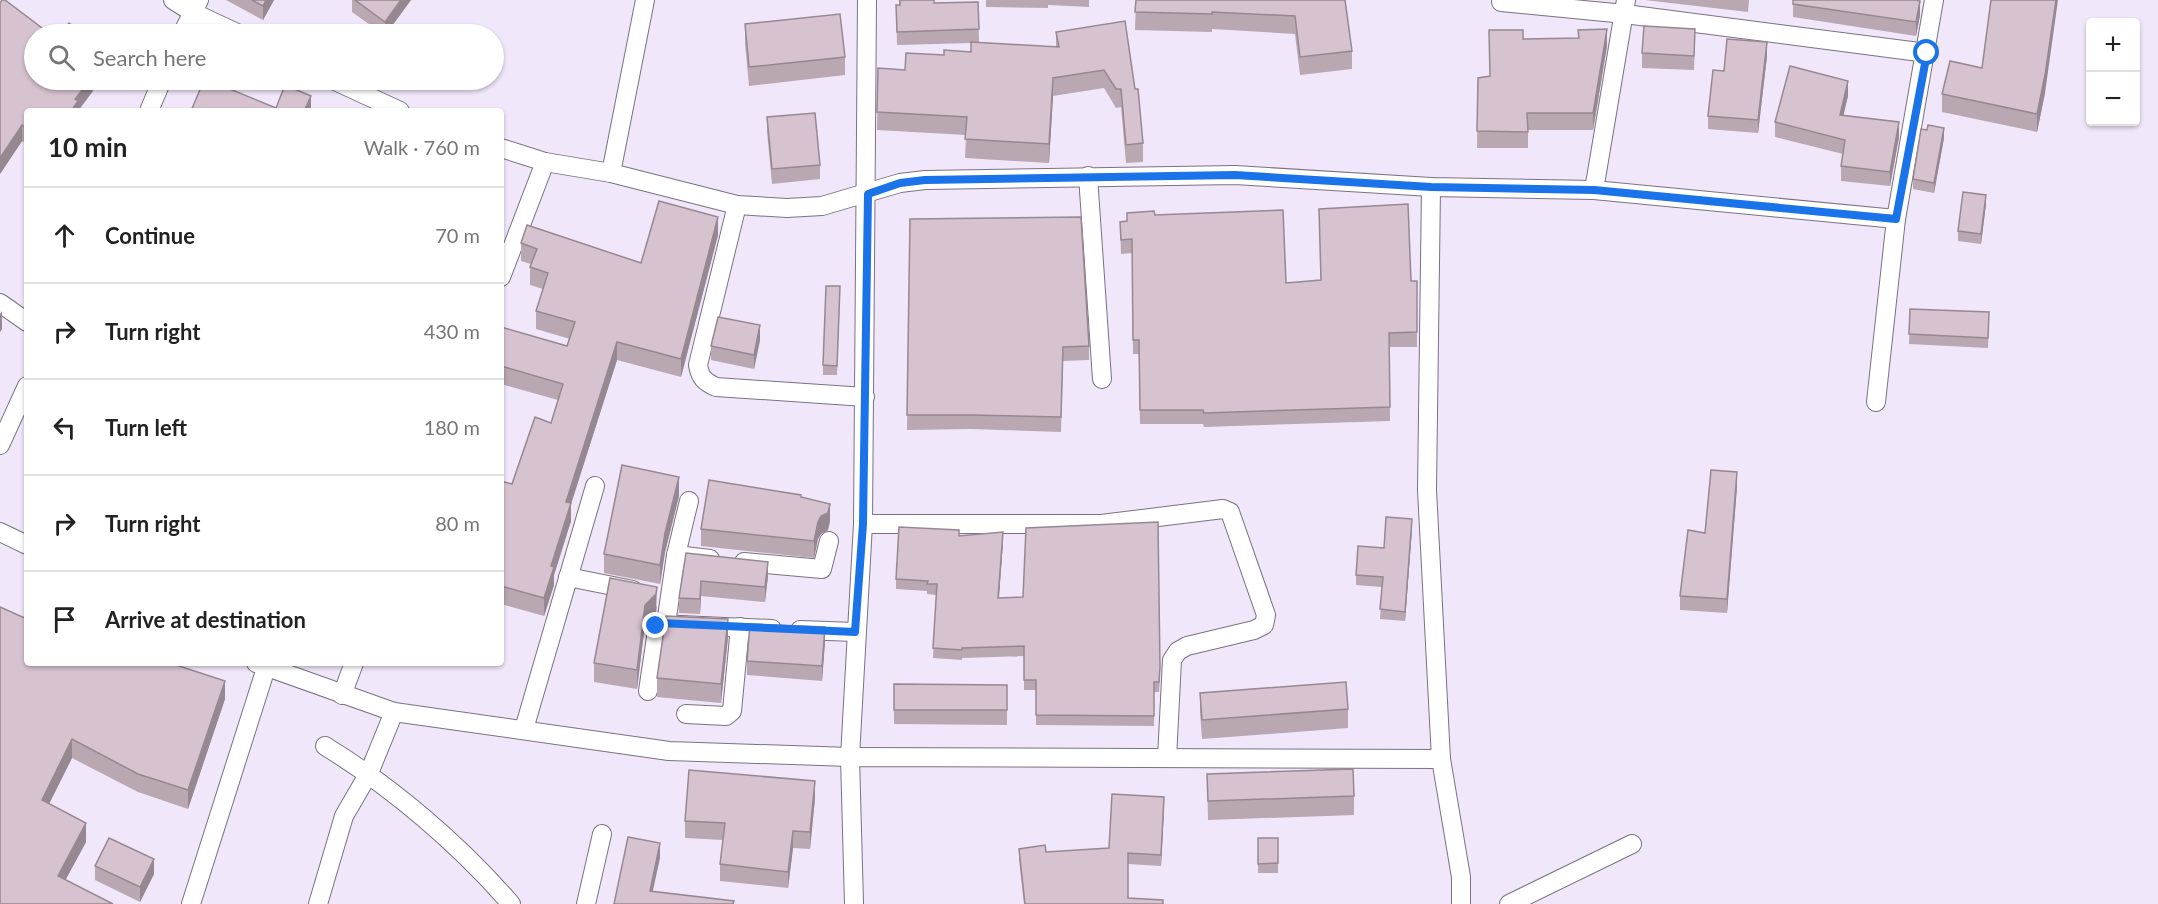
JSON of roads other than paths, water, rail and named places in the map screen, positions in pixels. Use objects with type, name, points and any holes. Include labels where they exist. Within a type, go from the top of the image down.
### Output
[{"type":"street","points":[[173,0],[195,6],[223,24]]},
{"type":"street","points":[[611,173],[645,0]]},
{"type":"street","points":[[854,904],[850,757],[855,632],[863,524],[868,194],[867,0]]},
{"type":"street","points":[[1876,402],[1896,219],[1927,53],[1934,0]]},
{"type":"street","points":[[1501,2],[1625,7],[1927,53]]},
{"type":"street","points":[[187,24],[195,6]]},
{"type":"street","points":[[1594,190],[1625,7]]},
{"type":"street","points":[[149,108],[157,90]]},
{"type":"street","points":[[355,90],[394,108]]},
{"type":"street","points":[[504,149],[545,162],[611,173],[737,205],[787,208],[822,206],[900,183],[925,180],[1235,175],[1431,187],[1594,190],[1896,219]]},
{"type":"street","points":[[504,269],[545,162]]},
{"type":"street","points":[[1088,176],[1102,379]]},
{"type":"street","points":[[1431,187],[1427,490],[1441,759],[1461,877],[1461,904]]},
{"type":"street","points":[[737,205],[698,365],[705,382],[716,387],[865,397]]},
{"type":"street","points":[[0,303],[24,320]]},
{"type":"street","points":[[0,445],[24,393]]},
{"type":"street","points":[[524,729],[595,486]]},
{"type":"street","points":[[666,624],[676,555],[689,501]]},
{"type":"street","points":[[863,524],[1101,524],[1223,509],[1230,512],[1266,615],[1264,625],[1254,630],[1187,646],[1178,651],[1172,660],[1167,758]]},
{"type":"street","points":[[2,538],[24,545]]},
{"type":"street","points":[[676,555],[816,570],[825,566],[829,541]]},
{"type":"street","points":[[568,577],[670,597]]},
{"type":"street","points":[[648,691],[656,626],[660,623],[855,632]]},
{"type":"street","points":[[686,714],[726,716],[732,711],[740,627]]},
{"type":"street","points":[[191,904],[261,666]]},
{"type":"street","points":[[264,666],[394,712],[669,751],[850,757],[1441,759]]},
{"type":"street","points":[[342,695],[353,666]]},
{"type":"street","points":[[318,904],[344,816],[369,773],[394,712]]},
{"type":"street","points":[[324,746],[369,773],[438,832],[511,904]]},
{"type":"street","points":[[586,904],[602,834]]},
{"type":"street","points":[[1509,904],[1632,844]]}]
